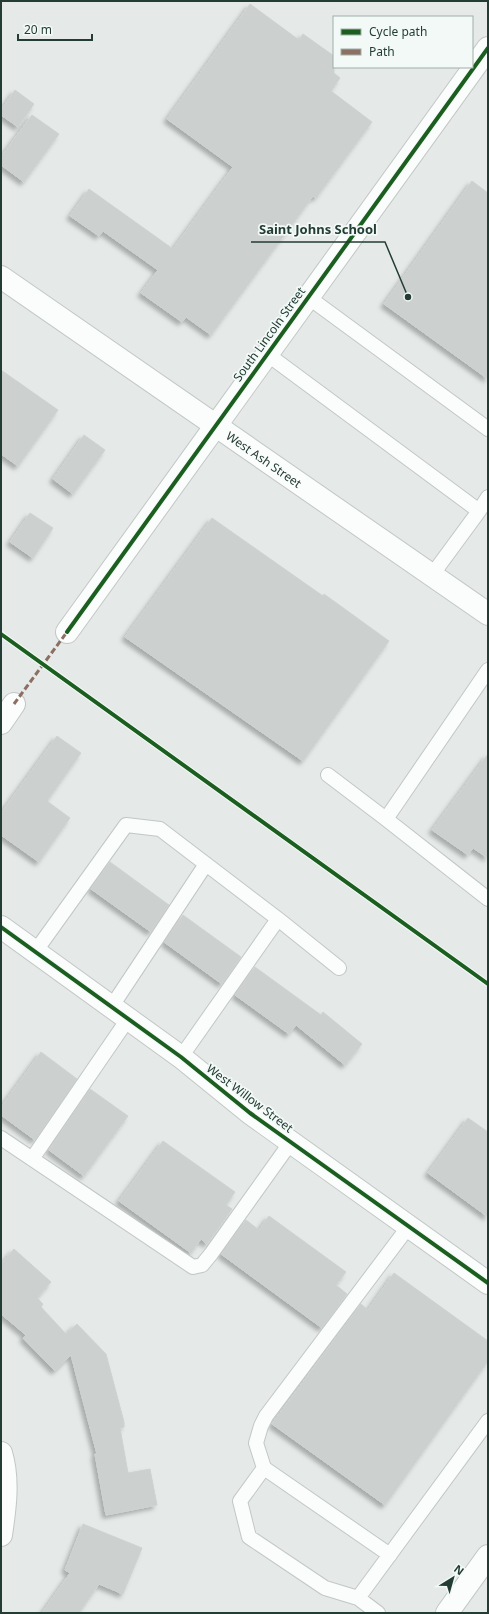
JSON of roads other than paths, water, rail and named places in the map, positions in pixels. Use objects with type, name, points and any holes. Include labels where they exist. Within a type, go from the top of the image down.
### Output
[{"type":"street","name":"South Lincoln Street","points":[[67,632],[488,48]]},
{"type":"street","name":"West Ash Street","points":[[1,278],[488,614]]},
{"type":"street","points":[[1,723],[14,704]]},
{"type":"street","name":"West Willow Street","points":[[1,927],[181,1057],[250,1113],[488,1283]]},
{"type":"street","points":[[1,1535],[6,1500],[3,1459]]},
{"type":"street","points":[[447,1613],[488,1556]]},
{"type":"lane","points":[[308,298],[488,429]]},
{"type":"lane","points":[[267,354],[478,510]]},
{"type":"lane","points":[[432,575],[488,497]]},
{"type":"lane","points":[[386,819],[488,670]]},
{"type":"lane","points":[[328,776],[386,819],[488,899]]},
{"type":"lane","points":[[35,952],[126,825],[160,829],[278,919],[339,968]]},
{"type":"lane","points":[[32,1159],[206,864]]},
{"type":"lane","points":[[181,1057],[278,919]]},
{"type":"lane","points":[[1,1138],[193,1267],[202,1265],[211,1254],[291,1142]]},
{"type":"lane","points":[[390,1555],[264,1468],[256,1443],[261,1426],[266,1416],[409,1226]]},
{"type":"lane","points":[[358,1598],[488,1421]]},
{"type":"lane","points":[[264,1468],[240,1501],[249,1537],[325,1588],[358,1598],[378,1613]]},
{"type":"place","name":"Saint Johns School","points":[[408,297]]}]
